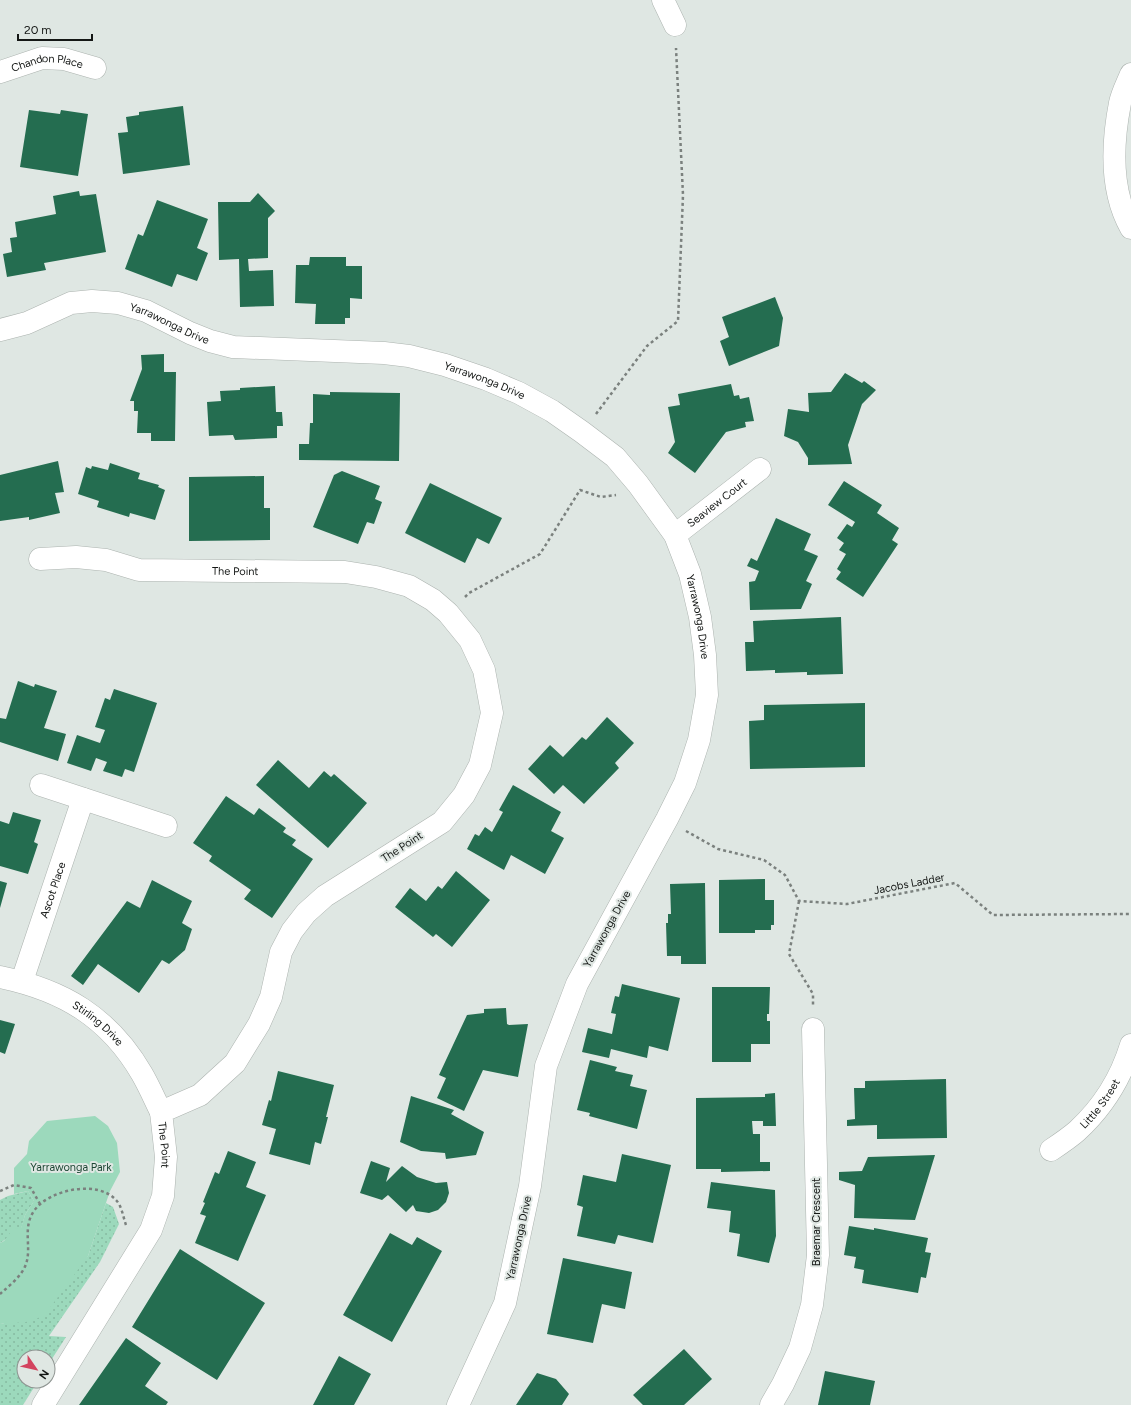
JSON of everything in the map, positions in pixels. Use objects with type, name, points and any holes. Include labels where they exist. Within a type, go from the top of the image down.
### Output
[{"type":"street","points":[[663,0],[675,25]]},
{"type":"street","name":"Chandon Place","points":[[0,72],[42,58],[64,58],[95,68]]},
{"type":"street","points":[[1131,74],[1120,102],[1114,140],[1116,188],[1131,228]]},
{"type":"street","name":"Yarrawonga Drive","points":[[0,330],[27,323],[71,303],[92,301],[118,303],[146,311],[190,333],[210,341],[233,347],[384,353],[409,356],[445,365],[486,379],[519,393],[552,411],[582,432],[615,457],[638,484],[675,535],[690,574],[700,617],[705,655],[707,695],[699,740],[687,776],[667,820],[577,984],[546,1066],[530,1186],[505,1302],[458,1405]]},
{"type":"street","name":"Seaview Court","points":[[675,535],[760,469]]},
{"type":"street","name":"The Point","points":[[40,559],[76,557],[106,560],[139,570],[345,572],[376,577],[409,586],[433,600],[448,613],[470,640],[484,670],[492,714],[480,765],[464,795],[442,822],[325,896],[306,913],[292,931],[281,952],[271,997],[260,1024],[235,1063],[200,1095],[161,1112],[166,1157],[163,1196],[151,1230],[43,1405]]},
{"type":"street","points":[[41,785],[166,826]]},
{"type":"street","name":"Ascot Place","points":[[22,981],[83,799]]},
{"type":"street","name":"Stirling Drive","points":[[0,977],[22,981],[42,988],[71,1001],[98,1020],[122,1044],[143,1074],[161,1112]]},
{"type":"street","name":"Braemar Crescent","points":[[771,1405],[800,1348],[812,1305],[818,1255],[814,1029]]},
{"type":"street","name":"Little Street","points":[[1051,1150],[1076,1132],[1095,1112],[1112,1089],[1126,1062],[1131,1045]]},
{"type":"path","points":[[582,432],[647,346],[678,321],[683,195],[675,25]]},
{"type":"path","points":[[448,613],[469,593],[540,554],[580,490],[601,497],[617,494],[638,484]]},
{"type":"path","points":[[667,820],[718,849],[764,860],[785,875],[799,901],[789,954],[813,994],[814,1029]]},
{"type":"path","name":"Jacobs Ladder","points":[[799,901],[847,904],[955,884],[993,915],[1131,914]]},
{"type":"path","points":[[0,1191],[14,1185],[31,1188],[40,1204]]},
{"type":"path","points":[[0,1294],[15,1280],[25,1266],[28,1258],[28,1226],[34,1210],[40,1204],[53,1196],[86,1188],[102,1190],[110,1195],[120,1205],[127,1227],[144,1241]]},
{"type":"green space","name":"Yarrawonga Park","points":[[95,1116],[108,1126],[117,1143],[120,1172],[110,1191],[88,1256],[44,1316],[26,1322],[0,1324],[0,1243],[4,1241],[13,1229],[21,1228],[25,1215],[34,1201],[28,1191],[14,1194],[14,1168],[27,1154],[29,1141],[47,1121]]},
{"type":"green space","points":[[28,1191],[34,1201],[25,1215],[21,1229],[0,1243],[0,1200],[8,1196]]},
{"type":"green space","points":[[106,1203],[113,1207],[119,1224],[100,1262],[49,1336],[66,1337],[56,1353],[56,1349],[16,1349],[16,1389],[33,1389],[23,1405],[0,1405],[0,1324],[3,1324],[88,1256]]},
{"type":"building","points":[[183,106],[190,165],[123,174],[118,133],[128,132],[126,117],[139,115],[139,112]]},
{"type":"building","points":[[29,110],[60,114],[61,110],[88,114],[78,176],[20,167]]},
{"type":"building","points":[[79,191],[80,196],[96,194],[106,252],[44,263],[46,270],[7,277],[3,254],[12,252],[10,238],[17,237],[15,222],[56,214],[53,196]]},
{"type":"building","points":[[258,193],[275,211],[268,218],[268,258],[248,259],[249,271],[273,270],[274,306],[240,307],[239,259],[219,260],[218,202],[250,202]]},
{"type":"building","points":[[157,200],[208,219],[197,248],[208,253],[197,281],[177,274],[172,287],[125,269],[138,234],[143,236]]},
{"type":"building","points":[[310,257],[346,257],[346,266],[362,266],[362,299],[350,298],[350,318],[345,318],[345,324],[315,324],[316,304],[295,303],[296,265],[309,265]]},
{"type":"building","points":[[775,297],[783,318],[779,346],[729,366],[720,341],[729,337],[722,317]]},
{"type":"building","points":[[164,354],[164,372],[176,372],[175,441],[151,441],[151,433],[137,433],[138,411],[134,411],[134,401],[130,401],[142,369],[141,355]]},
{"type":"building","points":[[845,373],[862,383],[864,381],[876,390],[862,404],[848,445],[852,464],[808,465],[808,458],[798,442],[784,436],[788,409],[809,412],[808,393],[831,392]]},
{"type":"building","points":[[731,384],[734,396],[739,395],[740,399],[749,397],[754,421],[745,422],[746,427],[726,432],[695,473],[668,453],[675,442],[668,407],[680,405],[678,394]]},
{"type":"building","points":[[275,386],[276,412],[282,412],[283,426],[277,426],[277,438],[235,440],[233,435],[209,436],[207,402],[221,401],[220,391]]},
{"type":"building","points":[[330,392],[400,393],[399,461],[299,460],[299,444],[309,444],[310,423],[313,423],[313,394],[330,395]]},
{"type":"building","points":[[58,461],[64,492],[55,493],[60,513],[29,520],[29,517],[0,521],[0,475]]},
{"type":"building","points":[[110,463],[140,473],[138,479],[159,485],[158,487],[165,490],[155,520],[130,513],[129,517],[97,507],[99,501],[78,494],[86,467],[91,469],[92,466],[108,470]]},
{"type":"building","points":[[342,471],[380,486],[375,499],[382,502],[374,524],[367,522],[358,544],[313,527],[334,475]]},
{"type":"building","points":[[264,476],[264,508],[270,508],[270,540],[189,541],[189,477]]},
{"type":"building","points":[[844,481],[882,505],[877,513],[899,528],[892,540],[898,544],[863,597],[836,579],[841,572],[837,569],[846,554],[839,550],[844,543],[837,538],[847,524],[852,527],[855,522],[828,505]]},
{"type":"building","points":[[430,483],[502,518],[489,544],[477,538],[465,563],[405,533]]},
{"type":"building","points":[[776,518],[811,534],[804,550],[818,556],[806,581],[812,584],[801,609],[750,610],[749,582],[755,581],[759,571],[747,566],[751,558],[757,561]]},
{"type":"building","points":[[841,617],[843,674],[807,675],[807,672],[775,673],[775,670],[746,671],[745,642],[754,642],[753,621]]},
{"type":"building","points":[[18,681],[34,687],[35,684],[57,691],[44,728],[66,734],[58,761],[0,742],[0,718],[6,719]]},
{"type":"building","points":[[114,689],[157,703],[134,772],[125,769],[122,777],[103,771],[107,762],[96,758],[91,771],[67,763],[77,735],[100,743],[105,730],[95,727],[105,698],[110,700]]},
{"type":"building","points":[[865,703],[865,767],[750,769],[749,721],[764,720],[764,705]]},
{"type":"building","points":[[607,717],[634,743],[615,763],[619,768],[584,804],[563,785],[554,794],[528,769],[550,745],[563,757],[582,737],[586,740]]},
{"type":"building","points":[[278,760],[309,788],[324,771],[331,777],[334,774],[367,803],[328,848],[256,785]]},
{"type":"building","points":[[513,785],[561,812],[551,831],[564,838],[545,874],[511,855],[504,870],[467,849],[475,834],[479,836],[485,827],[492,832],[503,812],[499,810]]},
{"type":"building","points":[[226,796],[254,815],[259,808],[286,828],[283,832],[296,840],[292,845],[313,859],[272,918],[244,899],[251,890],[209,861],[212,856],[193,843]]},
{"type":"building","points":[[13,812],[41,820],[34,842],[38,844],[28,874],[0,866],[0,821],[9,824]]},
{"type":"building","points":[[456,871],[490,900],[452,947],[436,934],[433,937],[395,907],[410,888],[426,901],[438,886],[442,889]]},
{"type":"building","points":[[765,879],[765,900],[774,900],[774,925],[771,925],[771,930],[755,930],[755,933],[719,933],[719,880]]},
{"type":"building","points":[[152,880],[192,901],[182,923],[192,929],[185,950],[169,964],[162,960],[139,993],[98,964],[83,985],[71,976],[127,901],[140,908]]},
{"type":"building","points":[[0,881],[7,883],[0,908]]},
{"type":"building","points":[[705,883],[706,964],[681,964],[681,956],[667,956],[666,923],[668,923],[668,914],[671,914],[670,884]]},
{"type":"building","points":[[622,984],[680,998],[668,1051],[649,1046],[647,1058],[611,1049],[609,1058],[582,1052],[588,1028],[612,1034],[616,1014],[611,1013],[615,996],[619,997]]},
{"type":"building","points":[[712,987],[770,987],[769,1014],[767,1014],[767,1021],[770,1021],[770,1044],[751,1044],[751,1062],[712,1062]]},
{"type":"building","points":[[506,1008],[507,1024],[528,1024],[518,1077],[483,1070],[464,1111],[437,1098],[446,1078],[439,1075],[467,1015],[484,1013],[484,1009]]},
{"type":"building","points":[[0,1020],[15,1024],[5,1054],[0,1052]]},
{"type":"building","points":[[590,1060],[617,1067],[615,1071],[633,1075],[630,1086],[647,1090],[637,1129],[589,1116],[590,1113],[577,1110]]},
{"type":"building","points":[[278,1071],[334,1085],[321,1144],[315,1142],[310,1165],[269,1154],[276,1129],[262,1125],[269,1100],[271,1101]]},
{"type":"building","points":[[946,1079],[947,1138],[877,1139],[877,1125],[847,1126],[847,1120],[855,1119],[854,1088],[865,1088],[865,1081]]},
{"type":"building","points":[[775,1093],[776,1126],[763,1126],[763,1121],[752,1121],[753,1134],[760,1134],[760,1162],[770,1162],[770,1171],[721,1172],[721,1169],[696,1169],[696,1098],[765,1097],[765,1094]]},
{"type":"building","points":[[411,1096],[454,1110],[451,1114],[484,1132],[476,1155],[446,1159],[445,1153],[421,1151],[400,1142]]},
{"type":"building","points":[[228,1151],[256,1162],[246,1187],[266,1195],[238,1261],[195,1243],[206,1216],[200,1214],[205,1203],[203,1202],[215,1172],[219,1174]]},
{"type":"building","points":[[622,1154],[671,1165],[653,1243],[618,1235],[615,1244],[577,1236],[583,1207],[577,1205],[583,1175],[616,1182]]},
{"type":"building","points":[[935,1155],[915,1220],[854,1218],[855,1185],[839,1180],[839,1172],[862,1171],[868,1157]]},
{"type":"building","points":[[371,1161],[390,1168],[386,1182],[402,1166],[417,1177],[436,1183],[447,1182],[449,1193],[446,1202],[438,1210],[429,1213],[416,1211],[413,1205],[406,1212],[388,1195],[382,1200],[360,1193]]},
{"type":"building","points":[[711,1182],[775,1190],[776,1236],[769,1263],[737,1256],[740,1234],[729,1232],[731,1211],[707,1208]]},
{"type":"building","points":[[849,1226],[874,1230],[874,1228],[928,1238],[925,1252],[931,1253],[926,1278],[921,1277],[918,1293],[862,1283],[864,1270],[854,1268],[856,1257],[844,1255]]},
{"type":"building","points":[[390,1233],[412,1245],[417,1237],[442,1251],[392,1342],[343,1315]]},
{"type":"building","points":[[180,1249],[265,1303],[217,1380],[132,1327]]},
{"type":"building","points":[[563,1258],[632,1272],[625,1309],[602,1304],[593,1343],[547,1334]]},
{"type":"building","points":[[126,1338],[161,1363],[145,1386],[168,1402],[166,1405],[79,1405]]},
{"type":"building","points":[[684,1349],[712,1379],[684,1405],[643,1405],[633,1395]]},
{"type":"building","points":[[339,1356],[371,1374],[354,1405],[313,1405]]},
{"type":"building","points":[[825,1371],[875,1381],[870,1405],[818,1405]]},
{"type":"building","points":[[537,1373],[556,1379],[569,1394],[562,1405],[516,1405]]}]
